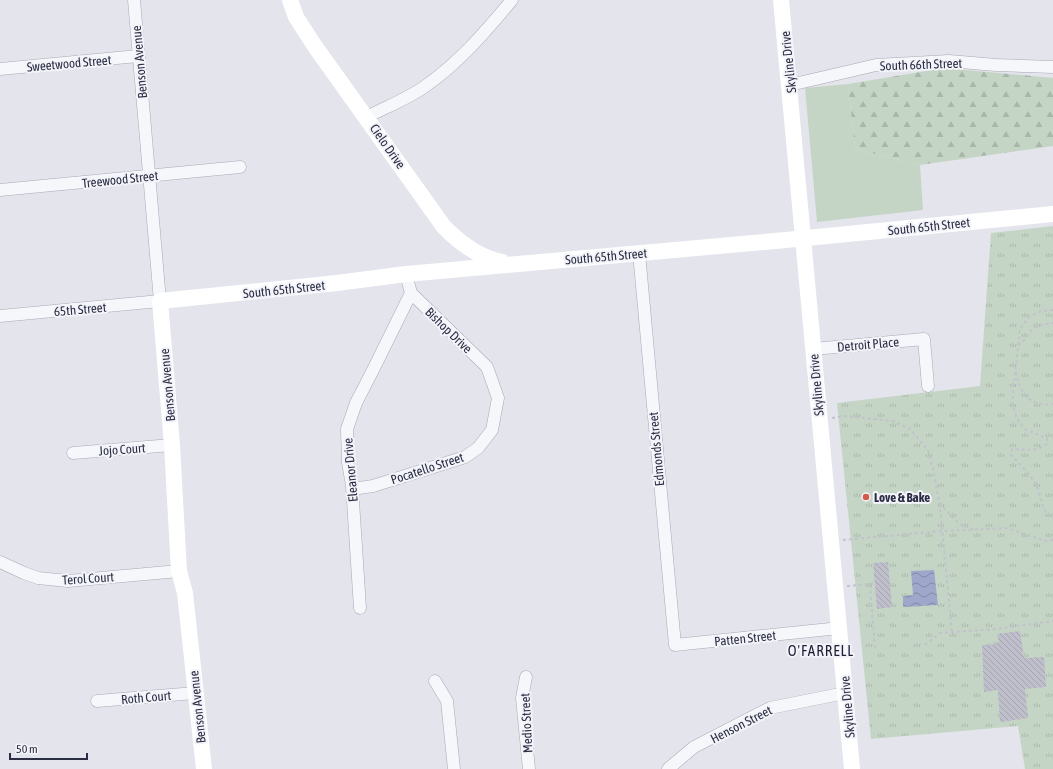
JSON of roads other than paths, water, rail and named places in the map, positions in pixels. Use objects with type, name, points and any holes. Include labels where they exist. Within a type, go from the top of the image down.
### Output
[{"type":"street","name":"Benson Avenue","points":[[134,0],[172,445],[179,571],[185,593],[204,769]]},
{"type":"street","name":"Cielo Drive","points":[[290,0],[296,17],[314,45],[367,117],[444,227],[452,235],[475,252],[490,260],[511,264]]},
{"type":"street","points":[[367,117],[424,87],[457,61],[478,42],[512,0]]},
{"type":"street","name":"Skyline Drive","points":[[782,0],[852,769]]},
{"type":"street","name":"Sweetwood Street","points":[[0,69],[138,56]]},
{"type":"street","name":"South 66th Street","points":[[790,84],[876,65],[949,61],[996,65],[1053,67]]},
{"type":"street","name":"Treewood Street","points":[[0,190],[240,167]]},
{"type":"street","name":"South 65th Street","points":[[160,301],[337,283],[406,274],[1053,214]]},
{"type":"street","name":"Edmonds Street","points":[[639,253],[675,645]]},
{"type":"street","points":[[406,274],[410,292]]},
{"type":"street","name":"Bishop Drive","points":[[410,292],[487,367],[498,398],[492,430]]},
{"type":"street","name":"Eleanor Drive","points":[[360,608],[352,486],[348,462],[347,429],[356,403],[410,292]]},
{"type":"street","name":"65th Street","points":[[0,316],[160,301]]},
{"type":"street","name":"Detroit Place","points":[[813,349],[924,339],[928,386]]},
{"type":"street","name":"Pocatello Street","points":[[352,486],[359,488],[373,486],[465,457],[478,448],[492,430]]},
{"type":"street","name":"Jojo Court","points":[[73,453],[172,445]]},
{"type":"street","name":"Terol Court","points":[[0,562],[38,578],[68,581],[179,571]]},
{"type":"street","name":"Patten Street","points":[[675,645],[840,628]]},
{"type":"street","name":"Medio Street","points":[[526,677],[522,698],[529,769]]},
{"type":"street","points":[[435,681],[447,701],[454,769]]},
{"type":"street","name":"Roth Court","points":[[97,701],[196,693]]},
{"type":"street","name":"Henson Street","points":[[668,769],[694,747],[770,708],[845,694]]},
{"type":"water","points":[[934,570],[938,605],[903,607],[903,596],[913,595],[911,571]]},
{"type":"place","name":"Love & Bake","points":[[866,497]]},
{"type":"district","name":"O'FARRELL","points":[[821,651]]}]
